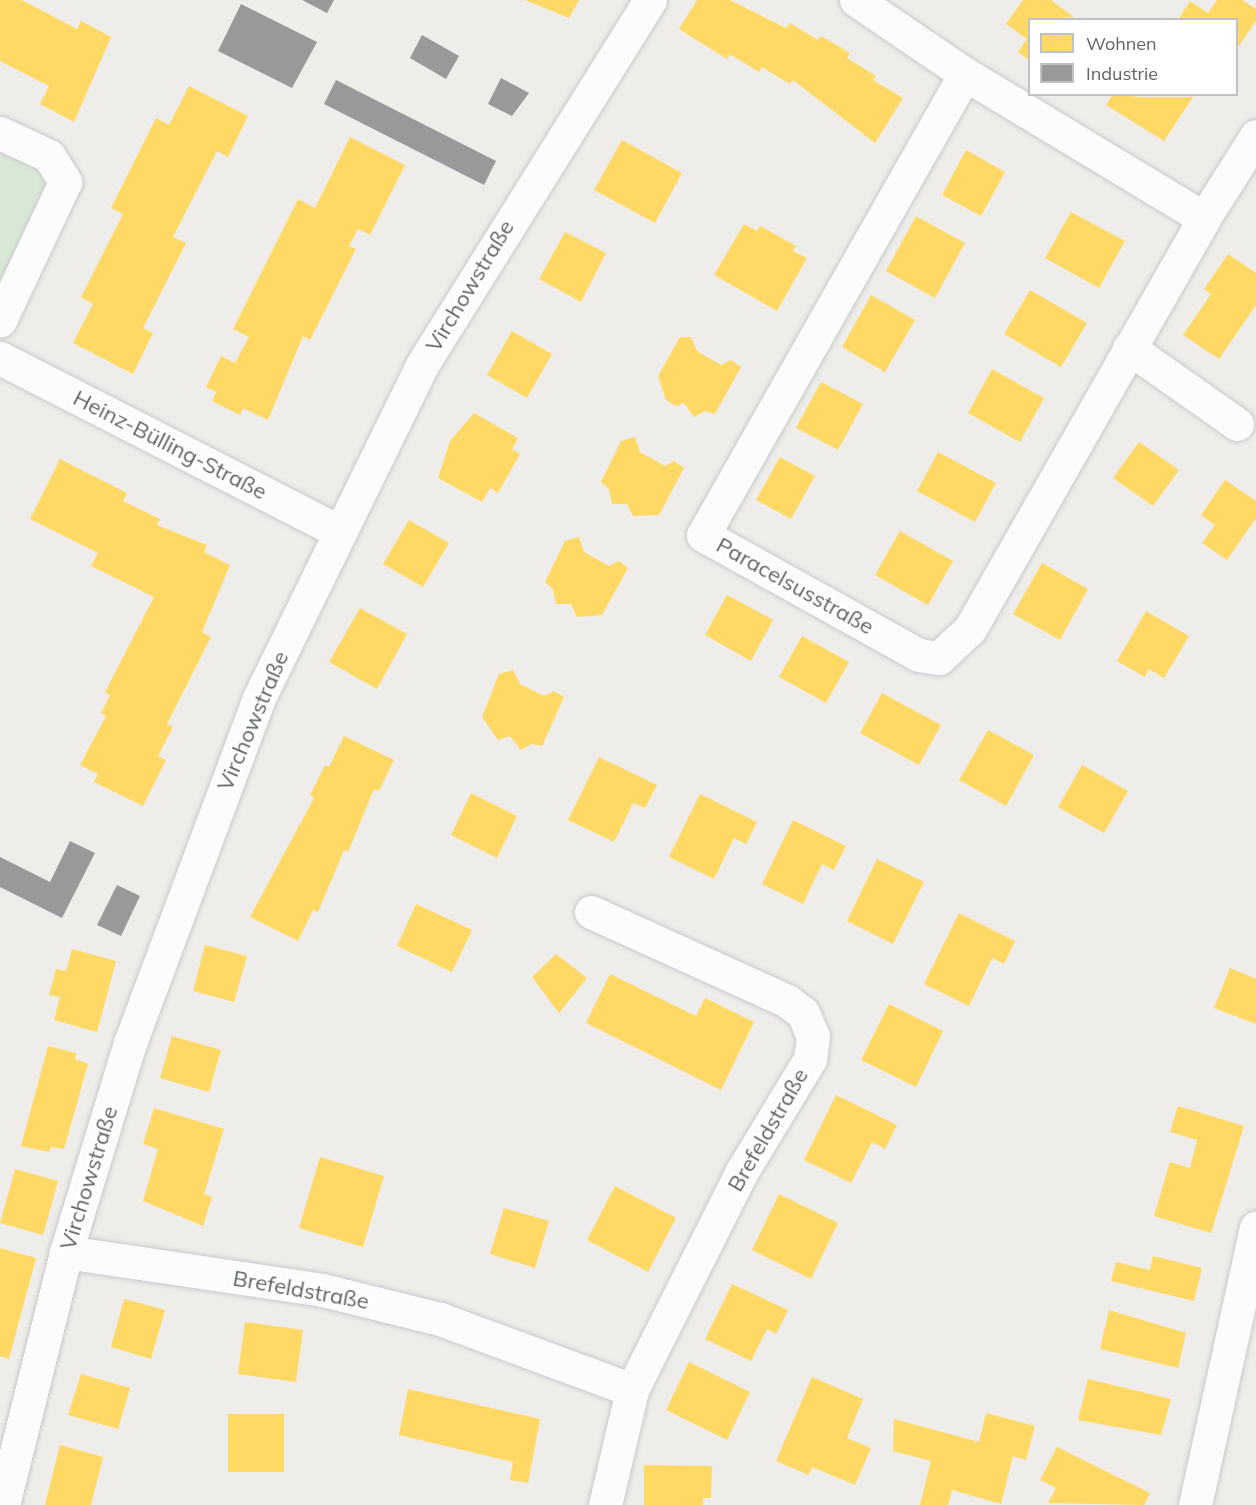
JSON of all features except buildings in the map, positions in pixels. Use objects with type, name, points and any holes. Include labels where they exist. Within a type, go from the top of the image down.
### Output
[{"type":"street","name":"Virchowstraße","points":[[3,1505],[66,1252],[130,1043],[189,879],[258,700],[422,365],[650,0]]},
{"type":"street","points":[[856,0],[965,74],[1204,218]]},
{"type":"street","name":"Paracelsusstraße","points":[[965,74],[703,535],[919,655],[939,658],[970,629],[1204,218],[1256,136]]},
{"type":"street","points":[[0,133],[49,156],[65,182],[0,320]]},
{"type":"street","points":[[1129,348],[1237,424]]},
{"type":"street","name":"Heinz-Bülling-Straße","points":[[0,358],[340,532]]},
{"type":"street","name":"Brefeldstraße","points":[[591,912],[787,1001],[803,1013],[813,1036],[810,1059],[741,1173],[632,1390],[605,1505]]},
{"type":"street","points":[[1195,1505],[1256,1228]]},
{"type":"street","name":"Brefeldstraße","points":[[66,1252],[322,1290],[440,1319],[632,1390]]},
{"type":"green space","points":[[0,150],[39,164],[49,184],[0,292]]}]
